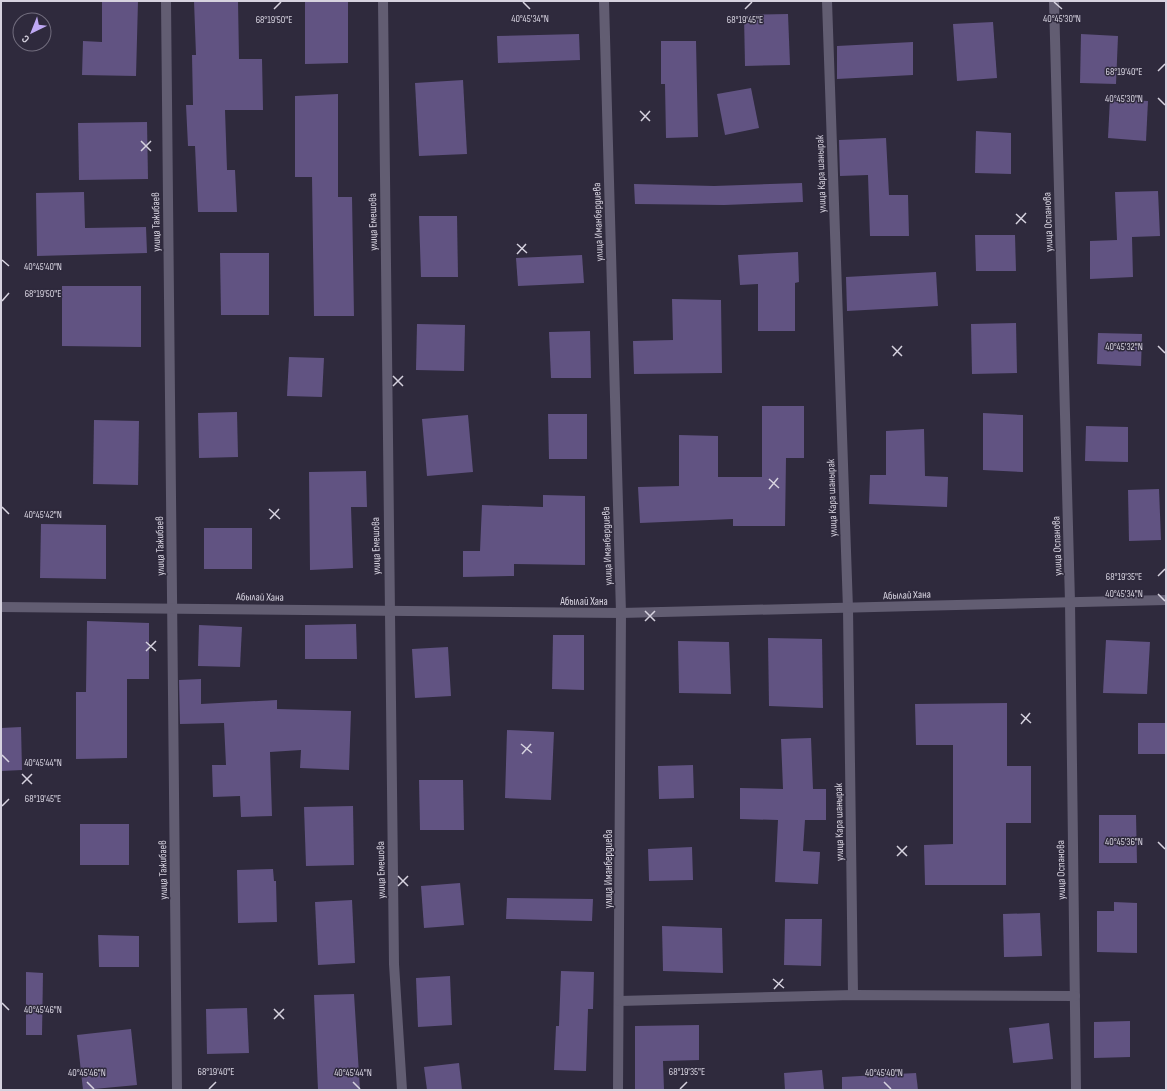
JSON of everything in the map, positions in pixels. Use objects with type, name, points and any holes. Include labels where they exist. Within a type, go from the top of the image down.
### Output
[{"type":"street","name":"улица Тажибаев","points":[[166,1],[178,1090]]},
{"type":"street","name":"улица Емешова","points":[[383,1],[394,964],[402,1090]]},
{"type":"street","name":"улица Иманбердиева","points":[[604,1],[621,613],[618,1090]]},
{"type":"street","name":"улица Кара шанырак","points":[[827,1],[848,609],[853,994]]},
{"type":"street","name":"улица Оспанова","points":[[1054,1],[1070,602],[1076,1090]]},
{"type":"street","name":"Абылай Хана","points":[[1,607],[172,607],[389,612],[621,613],[848,609],[1166,600]]},
{"type":"street","points":[[619,1001],[853,994],[1075,996]]},
{"type":"building","points":[[102,1],[138,1],[136,76],[82,75],[83,41],[102,42]]},
{"type":"building","points":[[194,1],[238,1],[239,59],[262,59],[263,110],[225,110],[227,170],[235,170],[237,212],[198,212],[195,146],[188,146],[186,105],[193,105],[192,55],[196,55]]},
{"type":"building","points":[[305,1],[348,1],[348,63],[305,64]]},
{"type":"building","points":[[788,14],[790,65],[745,66],[744,15]]},
{"type":"building","points":[[993,22],[997,78],[957,81],[953,24]]},
{"type":"building","points":[[579,34],[580,60],[498,63],[497,36]]},
{"type":"building","points":[[1081,34],[1118,36],[1116,84],[1080,83]]},
{"type":"building","points":[[661,41],[696,41],[698,137],[666,138],[665,84],[661,84]]},
{"type":"building","points":[[913,42],[913,75],[837,79],[837,46]]},
{"type":"building","points":[[463,80],[467,154],[419,156],[415,83]]},
{"type":"building","points":[[751,88],[759,128],[725,135],[717,94]]},
{"type":"building","points":[[338,94],[338,197],[352,197],[354,316],[314,316],[312,177],[295,177],[295,96]]},
{"type":"building","points":[[1110,99],[1148,101],[1146,141],[1108,138]]},
{"type":"building","points":[[147,122],[148,179],[79,180],[78,123]]},
{"type":"building","points":[[976,131],[1011,133],[1011,174],[975,173]]},
{"type":"building","points":[[886,138],[889,195],[908,195],[909,236],[870,236],[868,175],[840,176],[839,140]]},
{"type":"building","points":[[802,183],[803,202],[724,205],[635,204],[634,184],[714,186]]},
{"type":"building","points":[[1158,191],[1160,236],[1132,237],[1133,277],[1090,279],[1090,241],[1117,240],[1115,192]]},
{"type":"building","points":[[84,192],[85,228],[146,227],[147,253],[37,256],[36,193]]},
{"type":"building","points":[[419,216],[457,216],[458,277],[421,277]]},
{"type":"building","points":[[975,235],[1015,235],[1016,271],[976,271]]},
{"type":"building","points":[[798,252],[799,282],[795,283],[795,331],[758,331],[758,284],[740,285],[738,255]]},
{"type":"building","points":[[220,253],[269,253],[269,315],[221,315]]},
{"type":"building","points":[[582,255],[584,283],[518,286],[516,258]]},
{"type":"building","points":[[936,272],[938,306],[847,311],[846,277]]},
{"type":"building","points":[[62,286],[141,286],[141,347],[62,346]]},
{"type":"building","points":[[672,299],[721,300],[722,373],[634,374],[633,341],[673,340]]},
{"type":"building","points":[[1016,323],[1017,373],[972,374],[971,324]]},
{"type":"building","points":[[417,324],[465,325],[464,371],[416,370]]},
{"type":"building","points":[[590,331],[591,378],[551,378],[549,332]]},
{"type":"building","points":[[1098,333],[1142,334],[1141,366],[1097,364]]},
{"type":"building","points":[[289,357],[324,358],[322,397],[287,396]]},
{"type":"building","points":[[762,406],[804,406],[804,458],[786,458],[785,526],[733,526],[733,519],[640,523],[638,487],[679,486],[679,435],[718,436],[718,477],[762,477]]},
{"type":"building","points":[[237,412],[238,457],[199,458],[198,413]]},
{"type":"building","points":[[983,413],[1023,415],[1023,472],[983,470]]},
{"type":"building","points":[[548,414],[587,414],[587,459],[549,459]]},
{"type":"building","points":[[468,415],[473,472],[427,476],[422,419]]},
{"type":"building","points":[[94,420],[139,421],[138,485],[93,484]]},
{"type":"building","points":[[1086,426],[1128,427],[1128,462],[1085,461]]},
{"type":"building","points":[[924,429],[925,476],[948,477],[947,507],[869,504],[870,475],[886,475],[886,431]]},
{"type":"building","points":[[366,471],[367,507],[351,507],[353,568],[310,570],[309,472]]},
{"type":"building","points":[[1159,489],[1161,540],[1129,541],[1128,490]]},
{"type":"building","points":[[543,495],[585,496],[585,565],[514,564],[514,576],[463,577],[463,551],[480,551],[482,505],[543,507]]},
{"type":"building","points":[[41,524],[106,525],[106,579],[40,578]]},
{"type":"building","points":[[204,528],[252,528],[252,569],[204,569]]},
{"type":"building","points":[[87,621],[149,623],[149,679],[127,679],[127,758],[76,759],[76,692],[86,692]]},
{"type":"building","points":[[356,624],[357,659],[305,659],[305,625]]},
{"type":"building","points":[[199,625],[242,627],[240,667],[198,666]]},
{"type":"building","points":[[553,635],[584,635],[584,690],[552,689]]},
{"type":"building","points":[[768,638],[822,639],[823,708],[769,706]]},
{"type":"building","points":[[1106,640],[1150,642],[1147,694],[1103,693]]},
{"type":"building","points":[[678,641],[729,642],[731,694],[679,693]]},
{"type":"building","points":[[448,647],[451,696],[415,698],[412,649]]},
{"type":"building","points":[[201,679],[201,704],[277,700],[277,709],[351,711],[349,770],[300,768],[301,750],[270,752],[272,816],[241,817],[240,796],[213,797],[212,765],[226,765],[224,723],[180,724],[179,680]]},
{"type":"building","points":[[1007,703],[1007,766],[1031,766],[1031,823],[1006,823],[1006,885],[925,885],[924,845],[953,844],[953,745],[916,745],[915,704]]},
{"type":"building","points":[[1138,723],[1166,723],[1166,754],[1138,754]]},
{"type":"building","points":[[21,727],[22,770],[1,771],[1,728]]},
{"type":"building","points":[[507,730],[554,732],[551,800],[505,798]]},
{"type":"building","points":[[811,738],[813,789],[826,789],[826,820],[805,820],[803,851],[820,852],[818,884],[775,882],[778,820],[740,819],[740,788],[783,789],[781,739]]},
{"type":"building","points":[[693,765],[694,798],[659,799],[658,766]]},
{"type":"building","points":[[419,780],[463,780],[464,830],[420,830]]},
{"type":"building","points":[[353,806],[354,865],[306,866],[304,807]]},
{"type":"building","points":[[1099,815],[1136,815],[1137,863],[1099,863]]},
{"type":"building","points":[[80,824],[129,824],[129,865],[80,865]]},
{"type":"building","points":[[692,847],[693,880],[649,881],[648,849]]},
{"type":"building","points":[[273,869],[274,881],[276,881],[277,922],[238,923],[237,870]]},
{"type":"building","points":[[460,883],[464,925],[424,928],[421,886]]},
{"type":"building","points":[[507,898],[593,899],[592,921],[506,919]]},
{"type":"building","points":[[352,900],[355,963],[318,965],[315,902]]},
{"type":"building","points":[[1114,902],[1137,903],[1137,953],[1097,952],[1097,911],[1114,911]]},
{"type":"building","points":[[1040,913],[1042,956],[1004,957],[1003,914]]},
{"type":"building","points":[[785,919],[822,919],[821,966],[784,965]]},
{"type":"building","points":[[662,926],[722,928],[723,973],[663,971]]},
{"type":"building","points":[[98,935],[139,936],[139,967],[99,967]]},
{"type":"building","points":[[561,971],[594,972],[593,1009],[588,1009],[586,1071],[554,1070],[556,1026],[559,1026]]},
{"type":"building","points":[[26,972],[43,973],[42,1035],[26,1035]]},
{"type":"building","points":[[450,976],[452,1025],[418,1027],[416,978]]},
{"type":"building","points":[[354,994],[360,1090],[318,1090],[314,995]]},
{"type":"building","points":[[247,1008],[249,1053],[207,1054],[206,1009]]},
{"type":"building","points":[[1130,1021],[1130,1057],[1094,1058],[1094,1022]]},
{"type":"building","points":[[1049,1023],[1053,1059],[1013,1063],[1009,1028]]},
{"type":"building","points":[[699,1025],[699,1060],[663,1061],[664,1090],[635,1090],[635,1026]]},
{"type":"building","points":[[131,1029],[137,1085],[83,1090],[77,1035]]},
{"type":"building","points":[[459,1063],[462,1090],[427,1090],[424,1067]]},
{"type":"building","points":[[822,1070],[824,1090],[785,1090],[784,1073]]},
{"type":"building","points":[[916,1073],[918,1090],[842,1090],[842,1077]]}]
